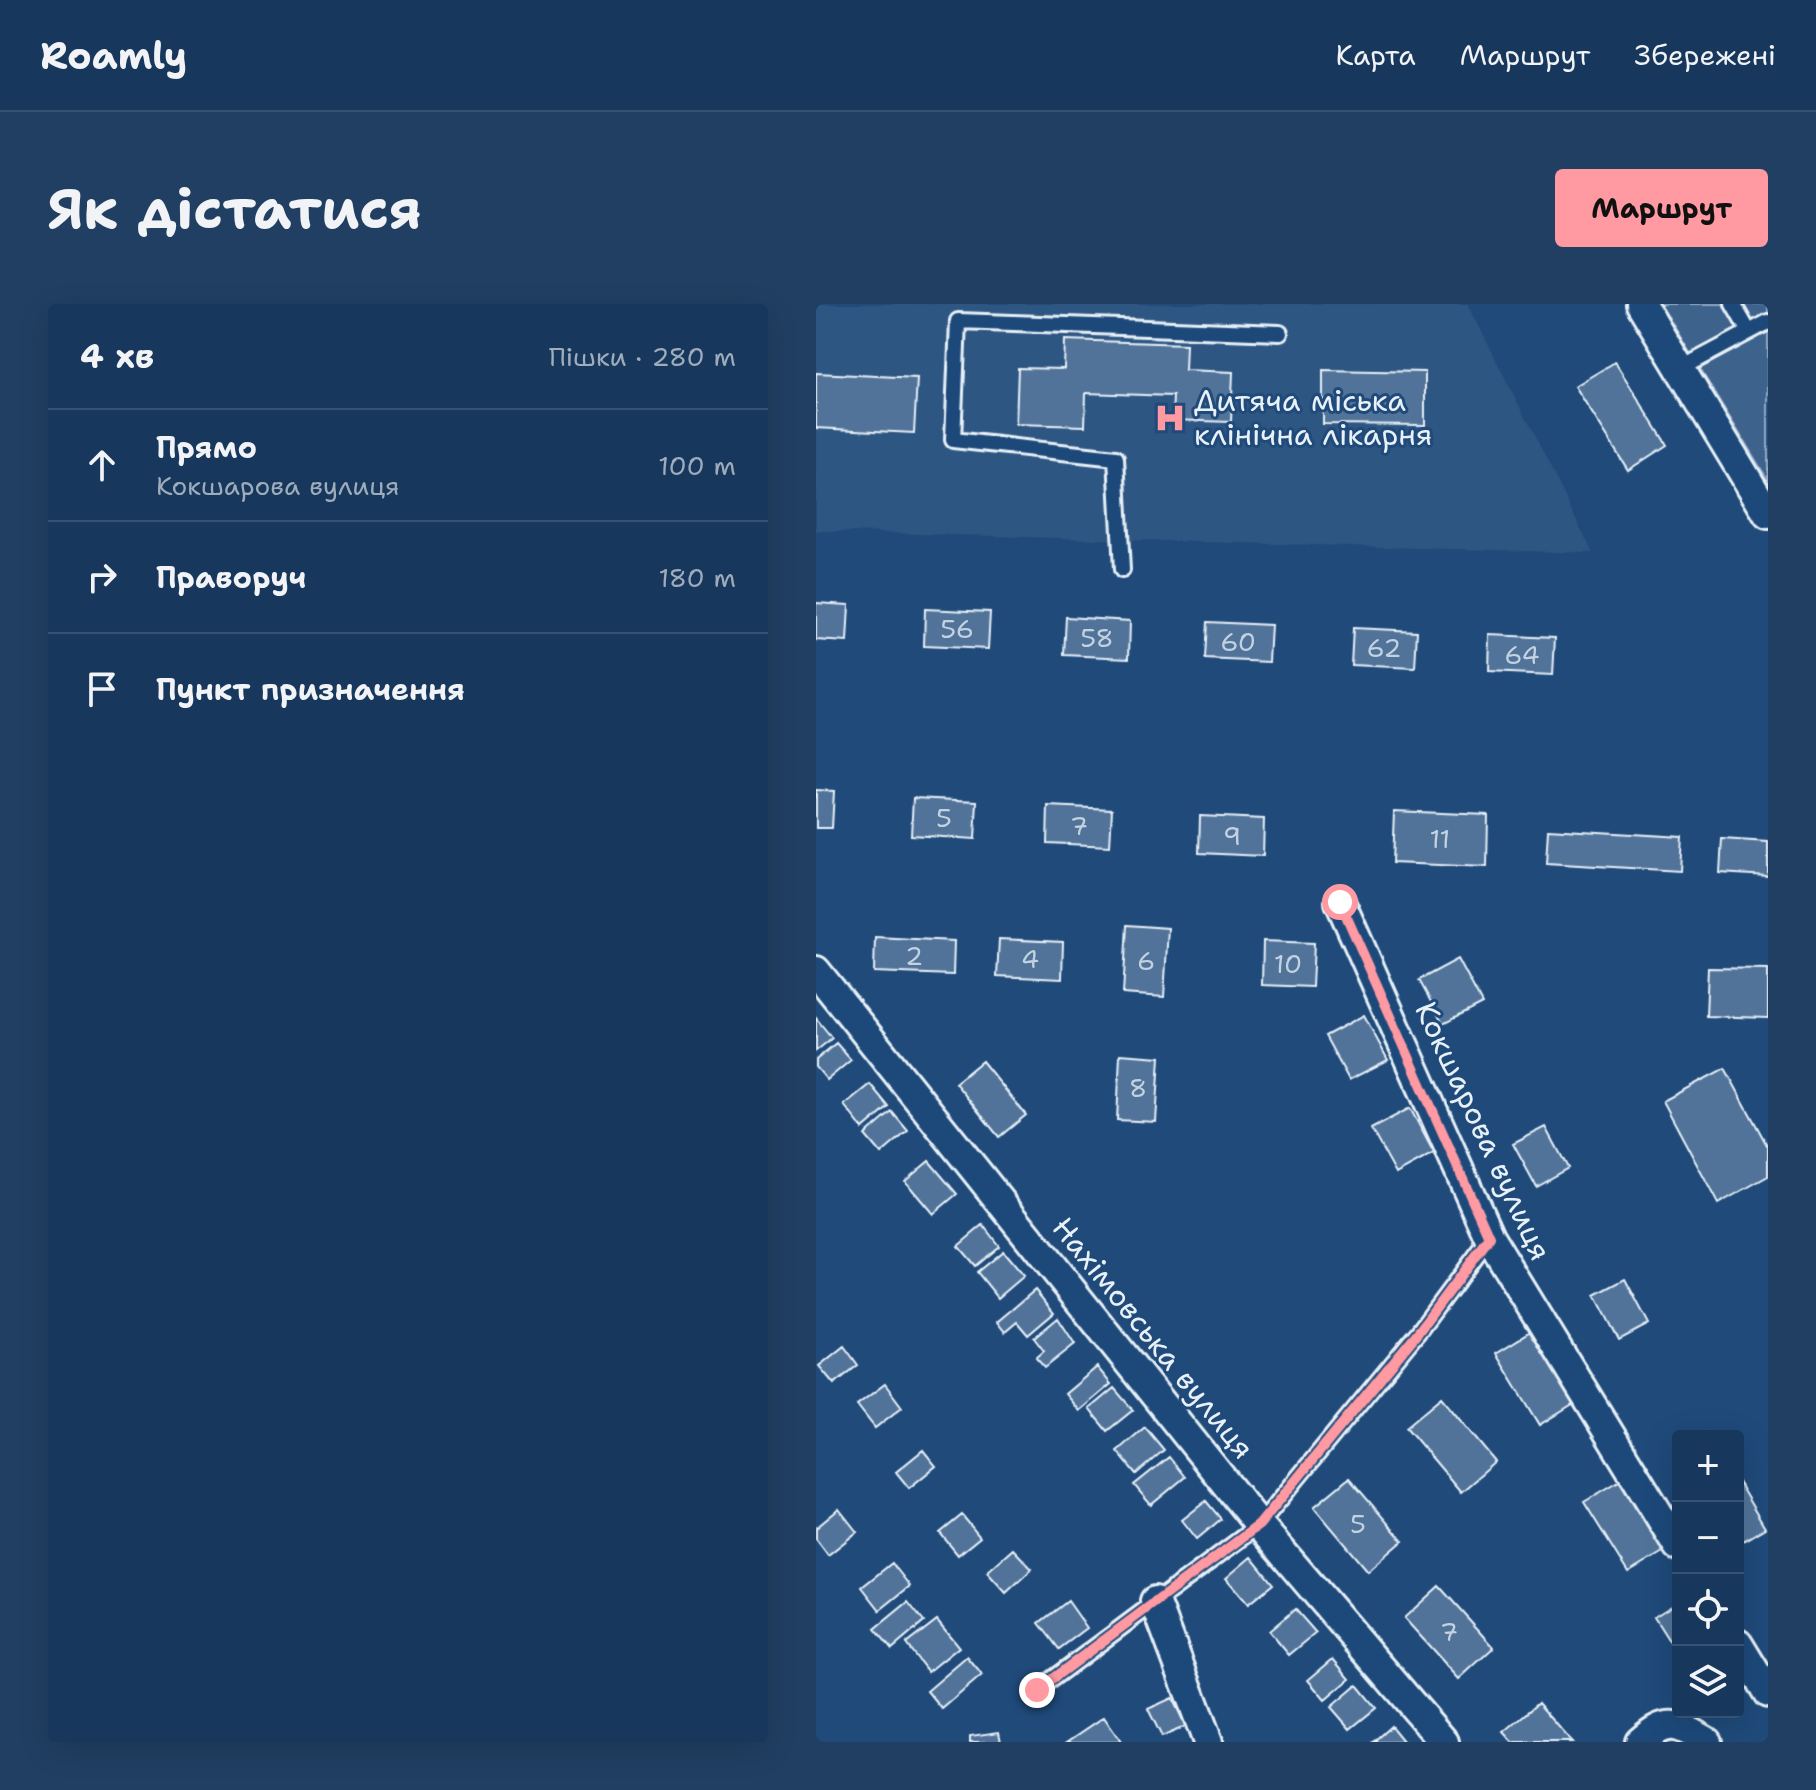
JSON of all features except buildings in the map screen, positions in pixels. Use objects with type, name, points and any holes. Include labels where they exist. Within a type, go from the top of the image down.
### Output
[{"type":"street","points":[[1641,304],[1768,514]]},
{"type":"street","name":"Кокшарова вулиця","points":[[1340,902],[1489,1237],[1672,1536]]},
{"type":"street","name":"Нахімовська вулиця","points":[[816,971],[1259,1525],[1444,1742]]},
{"type":"street","points":[[1155,1601],[1208,1742]]},
{"type":"street","points":[[1739,1646],[1768,1693]]},
{"type":"street","points":[[1640,1742],[1658,1726],[1671,1724],[1707,1742]]},
{"type":"lane","points":[[1733,304],[1749,332]]},
{"type":"lane","points":[[1122,570],[1116,458],[953,440],[958,321],[1280,333]]},
{"type":"lane","points":[[1680,369],[1768,322]]},
{"type":"lane","points":[[1037,1690],[1259,1525],[1419,1331],[1489,1237]]},
{"type":"shaded area","name":"Дитяча міська клінічна лікарня","points":[[816,304],[1468,304],[1593,553],[816,531]]},
{"type":"shaded area","points":[[1660,304],[1768,304],[1768,480]]},
{"type":"place","name":"Дитяча міська клінічна лікарня","points":[[1170,418]]},
{"type":"route","points":[[1037,1690],[1259,1525],[1419,1331],[1489,1237],[1340,902]]}]
